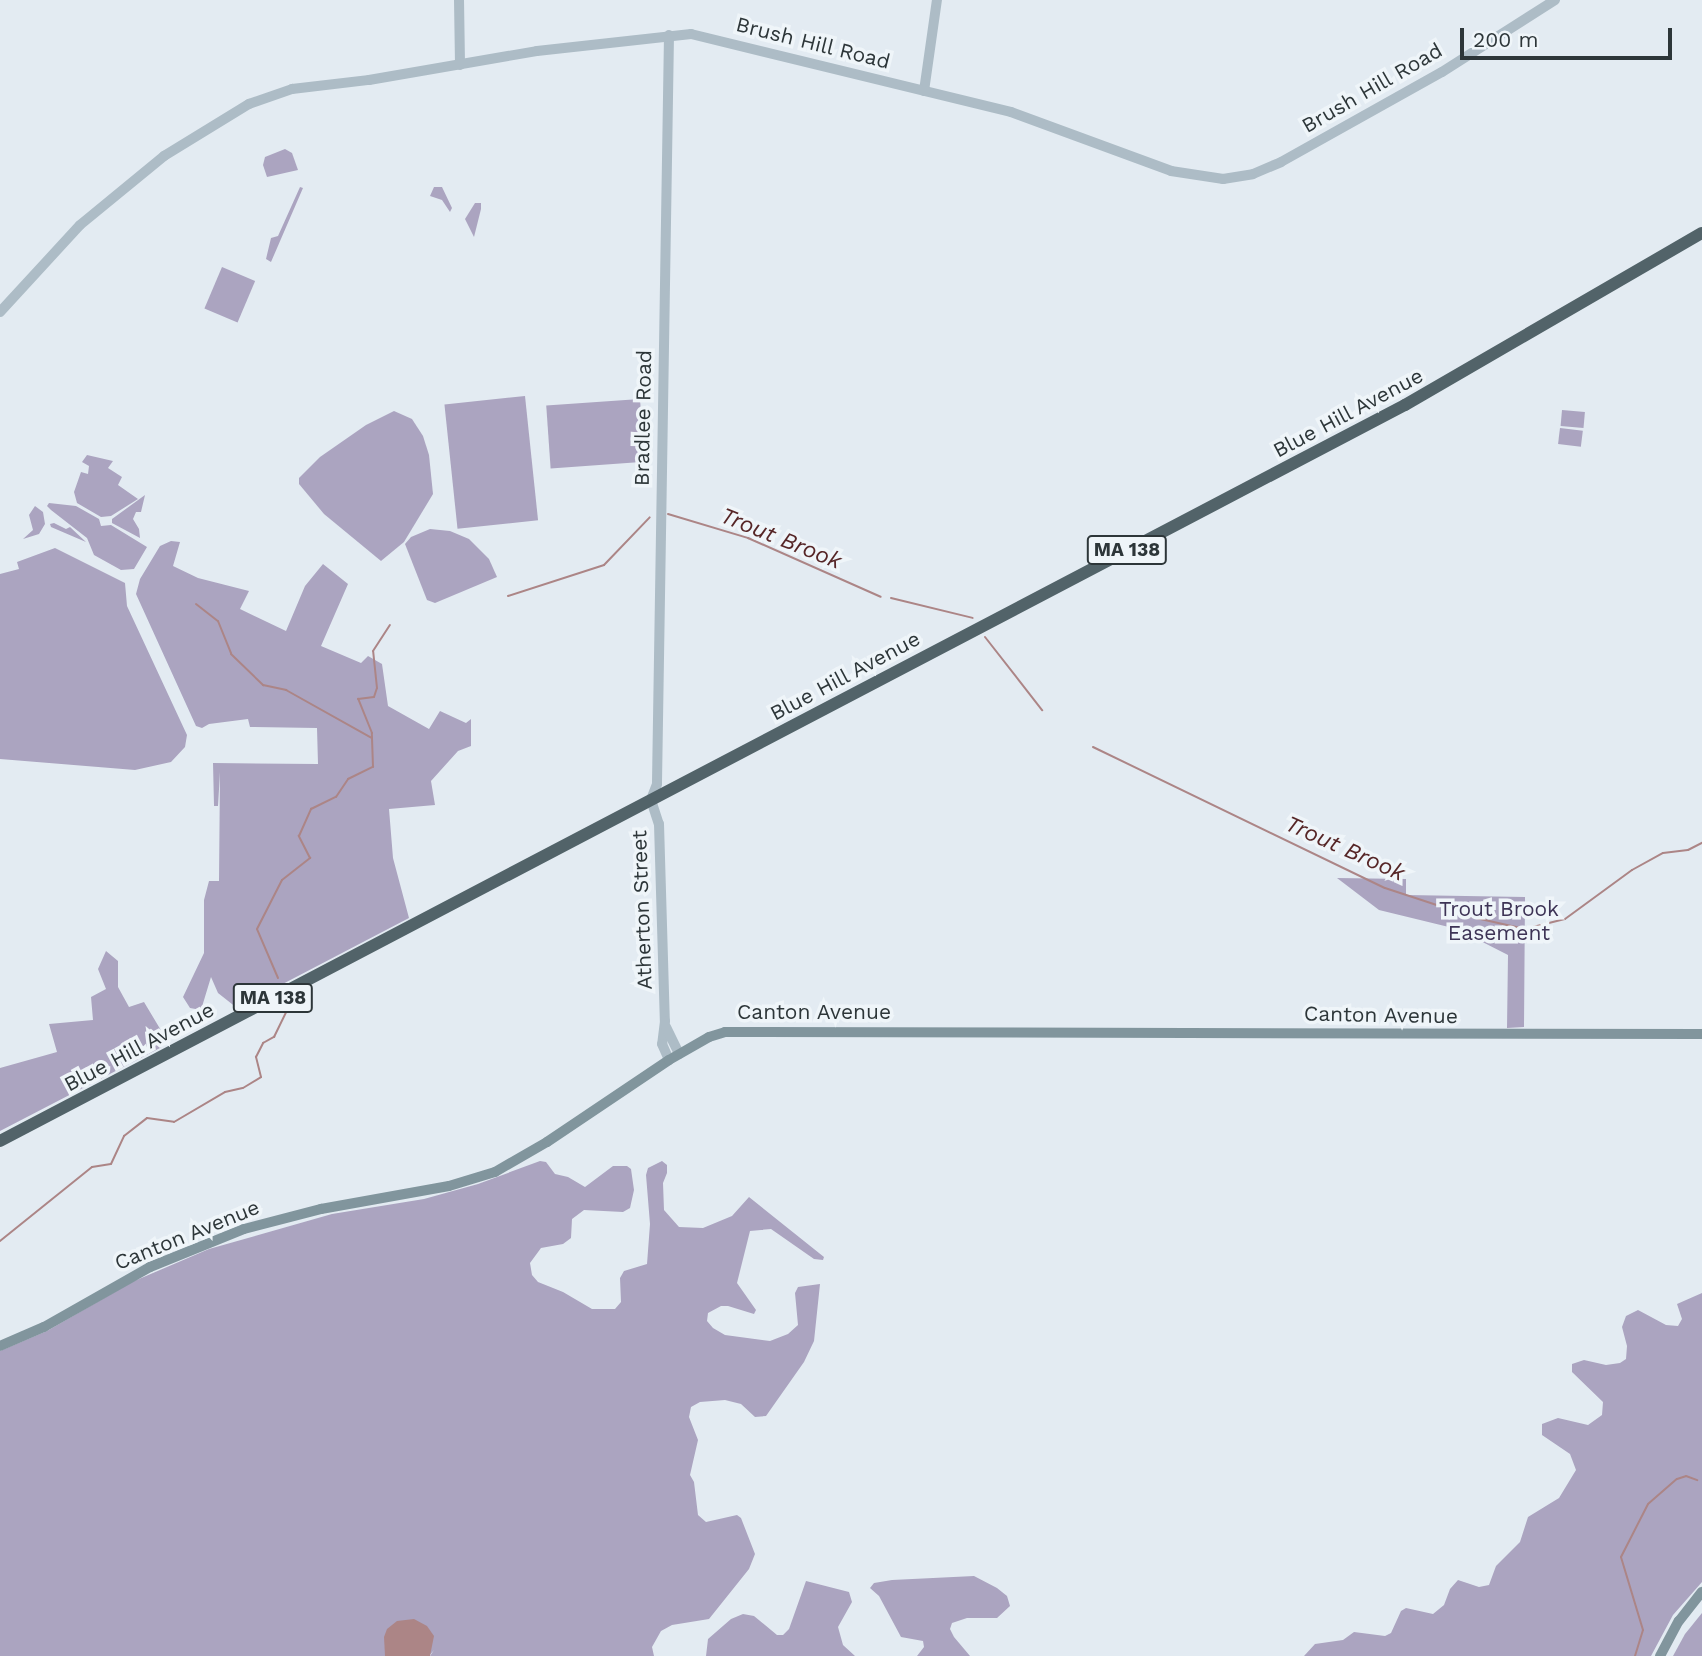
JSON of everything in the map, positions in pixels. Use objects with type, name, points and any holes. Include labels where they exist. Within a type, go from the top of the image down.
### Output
[{"type":"highway","name":"Blue Hill Avenue","points":[[0,1141],[1405,405],[1702,233]]},
{"type":"main road","name":"Canton Avenue","points":[[0,1346],[44,1327],[140,1272],[237,1232],[321,1209],[449,1186],[495,1172],[560,1134],[674,1057],[709,1037],[730,1032],[1702,1034]]},
{"type":"main road","points":[[1660,1656],[1679,1621],[1702,1592]]},
{"type":"street","points":[[459,0],[460,65]]},
{"type":"street","points":[[924,91],[937,0]]},
{"type":"street","name":"Brush Hill Road","points":[[0,312],[73,232],[173,150],[249,104],[268,95],[300,88],[369,80],[537,51],[669,35],[711,37],[1034,120],[1178,173],[1211,179],[1238,177],[1275,165],[1384,105],[1555,0]]},
{"type":"street","name":"Bradlee Road","points":[[651,800],[657,777],[669,35]]},
{"type":"street","name":"Atherton Street","points":[[651,800],[659,824],[665,1021],[662,1044],[674,1057]]},
{"type":"green space","points":[[285,149],[292,153],[298,170],[267,177],[263,165],[265,157]]},
{"type":"green space","points":[[300,187],[303,188],[271,262],[266,259],[271,238],[278,236]]},
{"type":"green space","points":[[434,187],[442,187],[452,208],[450,212],[442,200],[430,196]]},
{"type":"green space","points":[[475,203],[481,203],[481,209],[474,237],[465,219]]},
{"type":"green space","points":[[222,267],[255,281],[238,322],[204,308]]},
{"type":"green space","points":[[525,396],[538,520],[458,529],[444,404]]},
{"type":"green space","points":[[640,399],[644,462],[551,468],[546,406]]},
{"type":"green space","points":[[1562,410],[1585,412],[1584,428],[1561,426]]},
{"type":"green space","points":[[394,411],[412,419],[423,436],[429,455],[433,494],[404,542],[381,561],[324,514],[299,484],[299,478],[320,457],[366,425]]},
{"type":"green space","points":[[1560,428],[1583,431],[1581,447],[1558,444]]},
{"type":"green space","points":[[87,455],[113,461],[108,468],[122,477],[118,485],[138,499],[111,516],[101,517],[77,503],[74,492],[81,472],[88,474],[89,466],[82,462]]},
{"type":"green space","points":[[145,495],[141,512],[136,512],[133,519],[139,529],[140,538],[112,523],[112,519]]},
{"type":"green space","points":[[49,503],[76,506],[99,519],[101,526],[111,525],[147,547],[134,569],[121,570],[94,555],[87,538],[51,510],[47,506]]},
{"type":"green space","points":[[35,506],[43,512],[45,524],[39,534],[23,539],[33,530],[29,515]]},
{"type":"green space","points":[[54,523],[66,529],[70,527],[86,542],[51,527],[50,524]]},
{"type":"green space","points":[[430,529],[450,531],[469,539],[489,559],[497,577],[435,603],[427,600],[405,544],[411,537]]},
{"type":"green space","points":[[171,541],[180,542],[173,566],[198,578],[249,591],[240,609],[286,631],[305,586],[323,564],[348,584],[321,646],[361,663],[368,656],[382,664],[388,706],[429,729],[440,711],[466,723],[471,719],[471,746],[458,751],[431,781],[435,805],[389,809],[393,858],[409,918],[237,1008],[218,993],[211,977],[201,1010],[190,1008],[183,997],[204,953],[204,900],[209,881],[219,881],[220,772],[218,806],[214,806],[213,763],[318,764],[317,728],[250,727],[248,719],[209,724],[202,728],[196,726],[136,594],[140,579],[160,546]]},
{"type":"green space","points":[[55,548],[125,583],[127,606],[187,735],[185,747],[171,762],[135,770],[0,759],[0,574],[19,569],[17,562]]},
{"type":"green space","name":"Trout Brook Easement","points":[[1337,878],[1406,879],[1406,895],[1525,897],[1524,1027],[1507,1028],[1508,955],[1457,929],[1379,910]]},
{"type":"green space","points":[[106,951],[118,961],[118,987],[129,1007],[144,1002],[165,1037],[160,1048],[0,1131],[0,1068],[57,1052],[49,1024],[93,1020],[91,997],[106,989],[98,969]]},
{"type":"green space","points":[[540,1161],[546,1162],[555,1174],[568,1177],[585,1187],[613,1166],[627,1166],[631,1169],[634,1190],[630,1208],[623,1212],[584,1210],[572,1219],[571,1238],[563,1244],[541,1248],[530,1263],[532,1275],[538,1282],[563,1292],[592,1309],[615,1309],[621,1302],[620,1278],[624,1271],[647,1264],[650,1224],[646,1175],[648,1168],[662,1161],[667,1165],[663,1183],[664,1210],[679,1227],[703,1228],[732,1216],[749,1197],[824,1257],[823,1260],[814,1259],[771,1229],[750,1231],[737,1283],[756,1310],[754,1314],[728,1306],[721,1306],[708,1313],[707,1321],[725,1335],[770,1341],[788,1334],[798,1325],[795,1293],[798,1287],[820,1284],[814,1341],[804,1362],[766,1416],[755,1417],[741,1404],[725,1400],[700,1402],[691,1407],[689,1417],[698,1440],[690,1475],[694,1482],[698,1515],[706,1522],[737,1515],[741,1518],[755,1554],[749,1569],[709,1619],[672,1625],[661,1631],[652,1647],[654,1656],[430,1656],[434,1650],[429,1656],[0,1656],[0,1351],[47,1331],[132,1282],[209,1249],[332,1214],[424,1199],[478,1184]]},
{"type":"green space","points":[[1702,1293],[1702,1582],[1673,1615],[1651,1656],[1304,1656],[1315,1644],[1343,1640],[1354,1632],[1385,1636],[1391,1633],[1401,1611],[1406,1608],[1433,1614],[1444,1605],[1450,1589],[1458,1580],[1479,1587],[1489,1585],[1496,1566],[1520,1542],[1528,1517],[1559,1498],[1576,1470],[1570,1454],[1542,1435],[1542,1424],[1558,1418],[1588,1425],[1602,1415],[1603,1402],[1572,1372],[1572,1364],[1584,1360],[1606,1365],[1620,1363],[1626,1359],[1627,1346],[1622,1327],[1626,1316],[1638,1310],[1666,1325],[1678,1326],[1682,1319],[1677,1304]]},
{"type":"green space","points":[[974,1576],[1007,1596],[1010,1606],[997,1618],[967,1618],[952,1623],[950,1629],[954,1637],[970,1656],[917,1656],[924,1647],[923,1641],[901,1637],[879,1596],[870,1588],[874,1583],[892,1580]]},
{"type":"green space","points":[[806,1581],[849,1592],[852,1602],[838,1627],[843,1645],[855,1656],[706,1656],[708,1639],[731,1619],[743,1614],[754,1616],[777,1635],[783,1635],[789,1629]]},
{"type":"green space","points":[[1702,1613],[1702,1656],[1673,1656],[1685,1634]]},
{"type":"shaded area","points":[[414,1619],[427,1626],[434,1636],[430,1656],[385,1656],[384,1637],[387,1629],[397,1621]]},
{"type":"waterway","name":"Trout Brook","points":[[668,514],[748,538],[881,597]]},
{"type":"waterway","name":"Trout Brook","points":[[508,596],[604,565],[650,517]]},
{"type":"waterway","name":"Trout Brook","points":[[891,598],[973,618]]},
{"type":"waterway","points":[[196,604],[218,621],[231,654],[263,685],[286,690],[372,738]]},
{"type":"waterway","name":"Trout Brook","points":[[278,978],[257,929],[282,880],[310,858],[299,836],[311,809],[336,797],[348,779],[373,767],[372,733],[358,699],[374,697],[377,688],[373,651],[390,625]]},
{"type":"waterway","name":"Trout Brook","points":[[985,637],[1042,710]]},
{"type":"waterway","name":"Trout Brook","points":[[1093,747],[1385,888],[1476,918],[1525,929],[1565,919],[1632,870],[1663,853],[1688,850],[1702,843]]},
{"type":"waterway","name":"Trout Brook","points":[[0,1241],[92,1167],[111,1164],[124,1136],[147,1118],[174,1122],[225,1092],[243,1088],[261,1077],[256,1057],[263,1043],[274,1037],[291,1002]]},
{"type":"waterway","points":[[1635,1656],[1643,1630],[1621,1557],[1648,1504],[1677,1479],[1686,1476],[1697,1480]]}]
